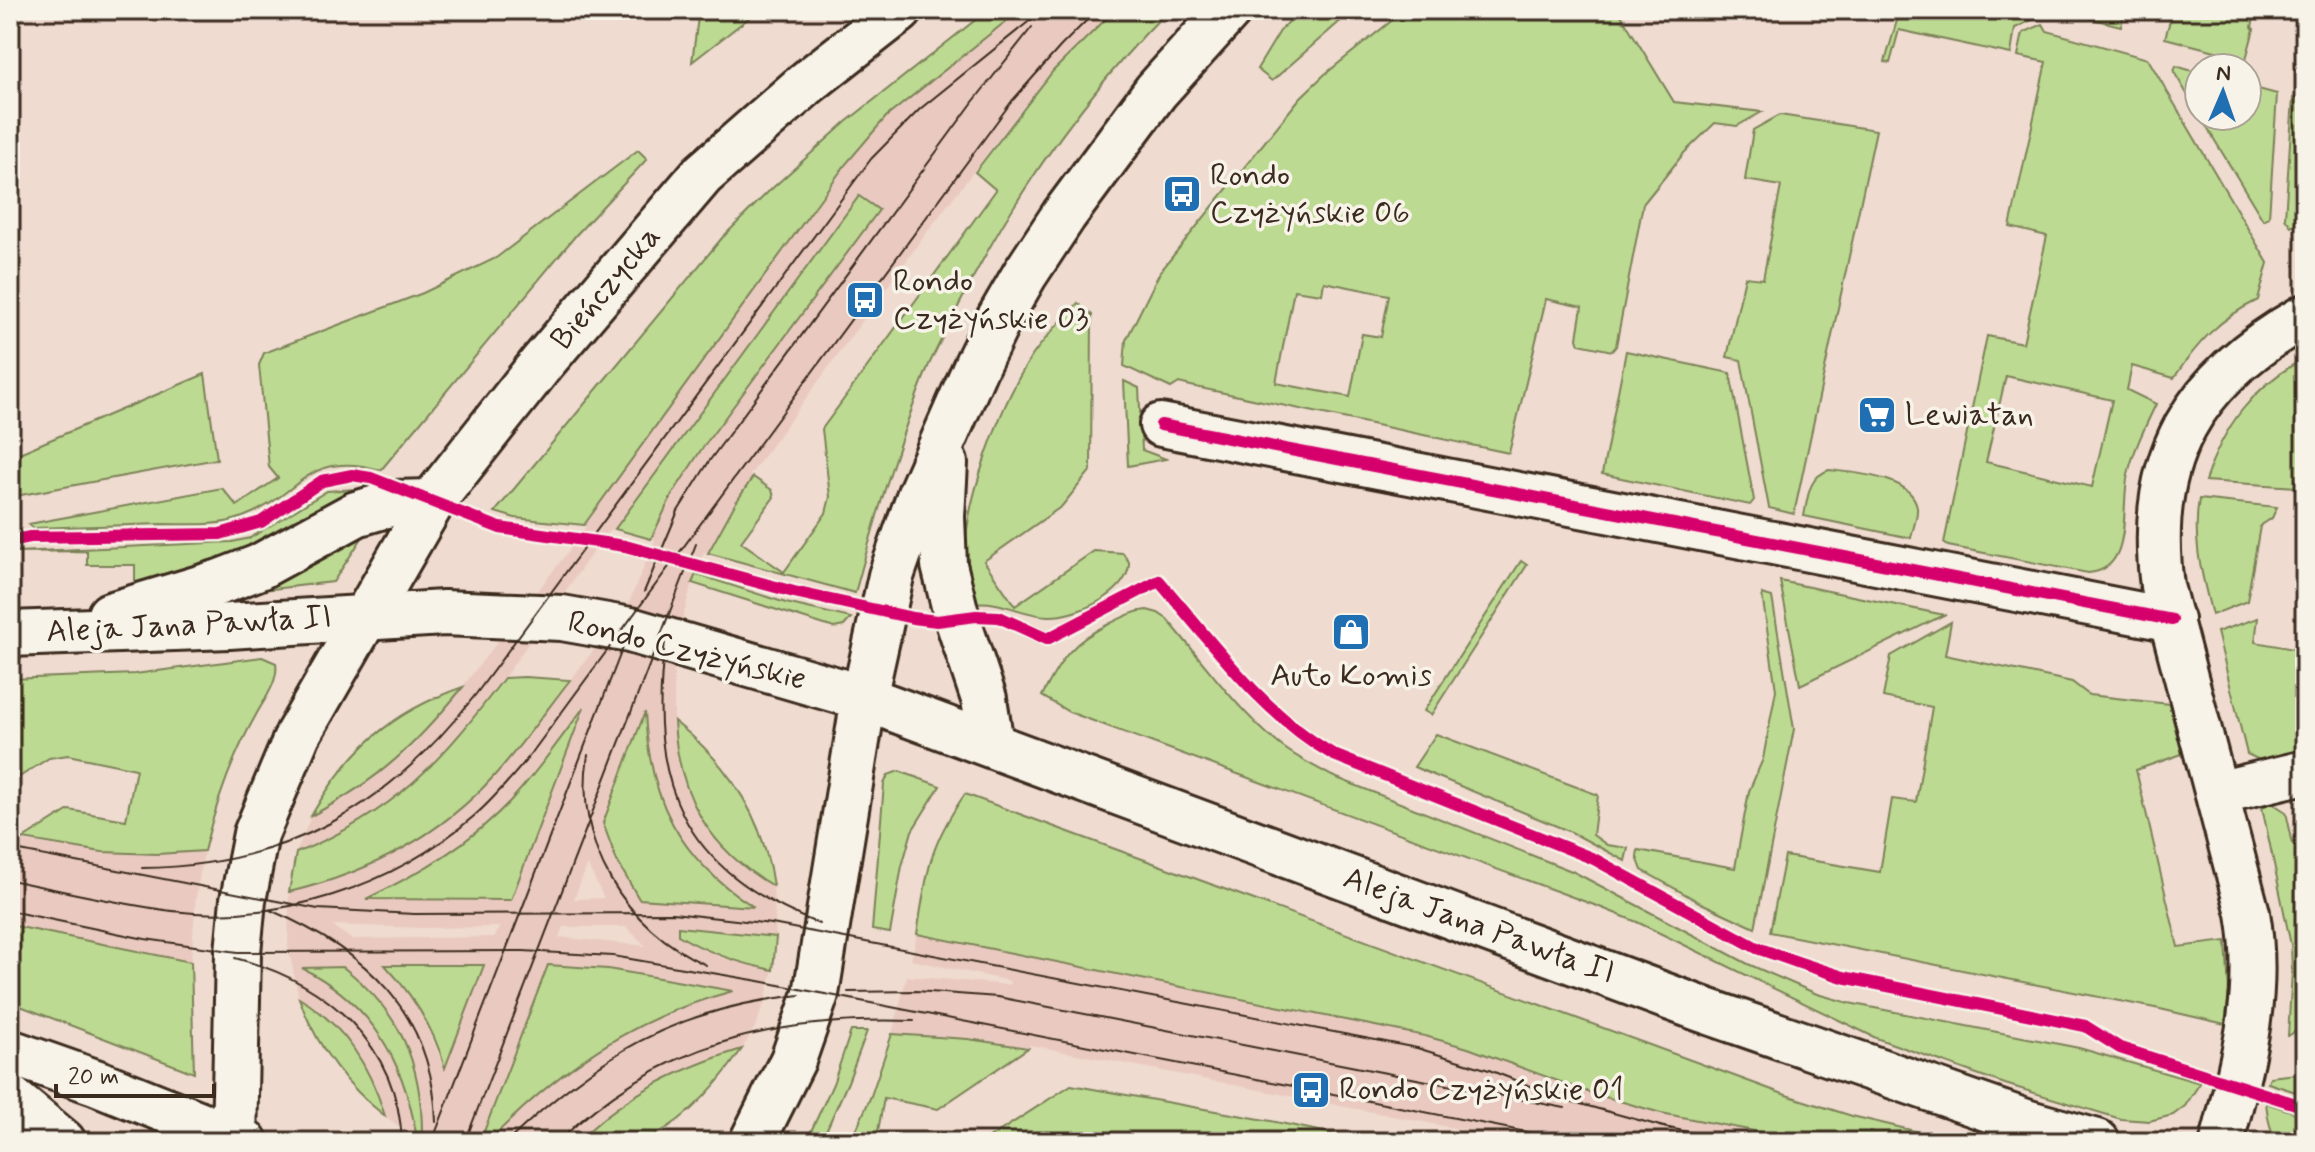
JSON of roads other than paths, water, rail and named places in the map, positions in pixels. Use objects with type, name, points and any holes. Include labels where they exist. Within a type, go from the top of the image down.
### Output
[{"type":"main road","name":"Bieńczycka","points":[[369,616],[432,502],[542,363],[702,175],[797,91],[900,10]]},
{"type":"main road","points":[[752,1142],[793,1060],[816,994],[864,698],[891,576],[920,494],[999,319],[1064,215],[1156,91],[1229,10]]},
{"type":"main road","points":[[951,421],[943,489],[944,565],[957,618],[984,699],[991,744]]},
{"type":"main road","points":[[71,632],[121,611],[220,582],[259,567],[356,514],[393,503],[432,502]]},
{"type":"main road","name":"Rondo Czyżyńskie","points":[[369,616],[444,613],[547,617],[592,623],[700,648],[864,698]]},
{"type":"main road","points":[[10,1052],[98,1083],[238,1140],[238,952],[251,854],[263,814],[298,734],[369,616]]},
{"type":"main road","name":"Aleja Jana Pawła II","points":[[10,634],[229,626],[369,616]]},
{"type":"main road","name":"Aleja Jana Pawła II","points":[[864,698],[1701,1009],[2029,1123],[2097,1142]]},
{"type":"main road","points":[[10,1098],[63,1142]]},
{"type":"street","points":[[2222,1142],[2251,1021],[2254,962],[2248,913],[2162,586],[2158,536],[2162,489],[2175,448],[2199,402],[2222,374],[2264,341],[2305,316]]},
{"type":"street","points":[[1161,425],[2172,620]]},
{"type":"street","points":[[2217,793],[2305,772]]},
{"type":"tram line","points":[[142,868],[194,865],[243,856],[288,842],[330,823],[370,799],[407,769],[476,694],[871,159],[920,109],[1043,10]]},
{"type":"tram line","points":[[10,880],[172,911],[212,914],[253,912],[333,895],[371,881],[408,863],[474,816],[528,758],[1012,101],[1097,10]]},
{"type":"tram line","points":[[644,592],[678,511],[710,460],[973,102],[1032,27]]},
{"type":"tram line","points":[[465,1142],[696,544]]},
{"type":"tram line","points":[[432,1142],[628,634]]},
{"type":"tram line","points":[[665,641],[661,692],[662,737],[669,778],[683,815],[704,848],[734,877],[772,902],[819,924]]},
{"type":"tram line","points":[[588,755],[585,788],[589,821],[597,851],[611,880],[629,906],[651,929],[677,949],[706,965]]},
{"type":"tram line","points":[[10,849],[318,909],[414,914],[673,913],[772,924],[1417,1048],[1489,1070],[1566,1100],[1671,1129]]},
{"type":"tram line","points":[[270,910],[336,945],[364,966],[388,990],[407,1017],[422,1048],[432,1083],[436,1122]]},
{"type":"tram line","points":[[10,911],[145,939],[238,952],[523,951],[613,956],[759,981],[1577,1142]]},
{"type":"tram line","points":[[235,958],[268,968],[298,983],[326,1000],[351,1022],[371,1046],[387,1075],[397,1107],[402,1142]]},
{"type":"tram line","points":[[848,992],[916,991],[998,997],[1565,1108]]},
{"type":"tram line","points":[[507,1142],[573,1084],[640,1041],[713,1012],[800,995]]},
{"type":"tram line","points":[[558,1142],[596,1108],[636,1081],[678,1059],[722,1042],[815,1024],[914,1021]]},
{"type":"tram line","points":[[1659,1126],[1738,1142]]},
{"type":"place","name":"Rondo Czyżyńskie 06","points":[[1182,194]]},
{"type":"place","name":"Rondo Czyżyńskie 03","points":[[865,300]]},
{"type":"place","name":"Lewiatan","points":[[1877,415]]},
{"type":"place","name":"Auto Komis","points":[[1351,632]]},
{"type":"place","name":"Rondo Czyżyńskie 01","points":[[1311,1090]]}]
